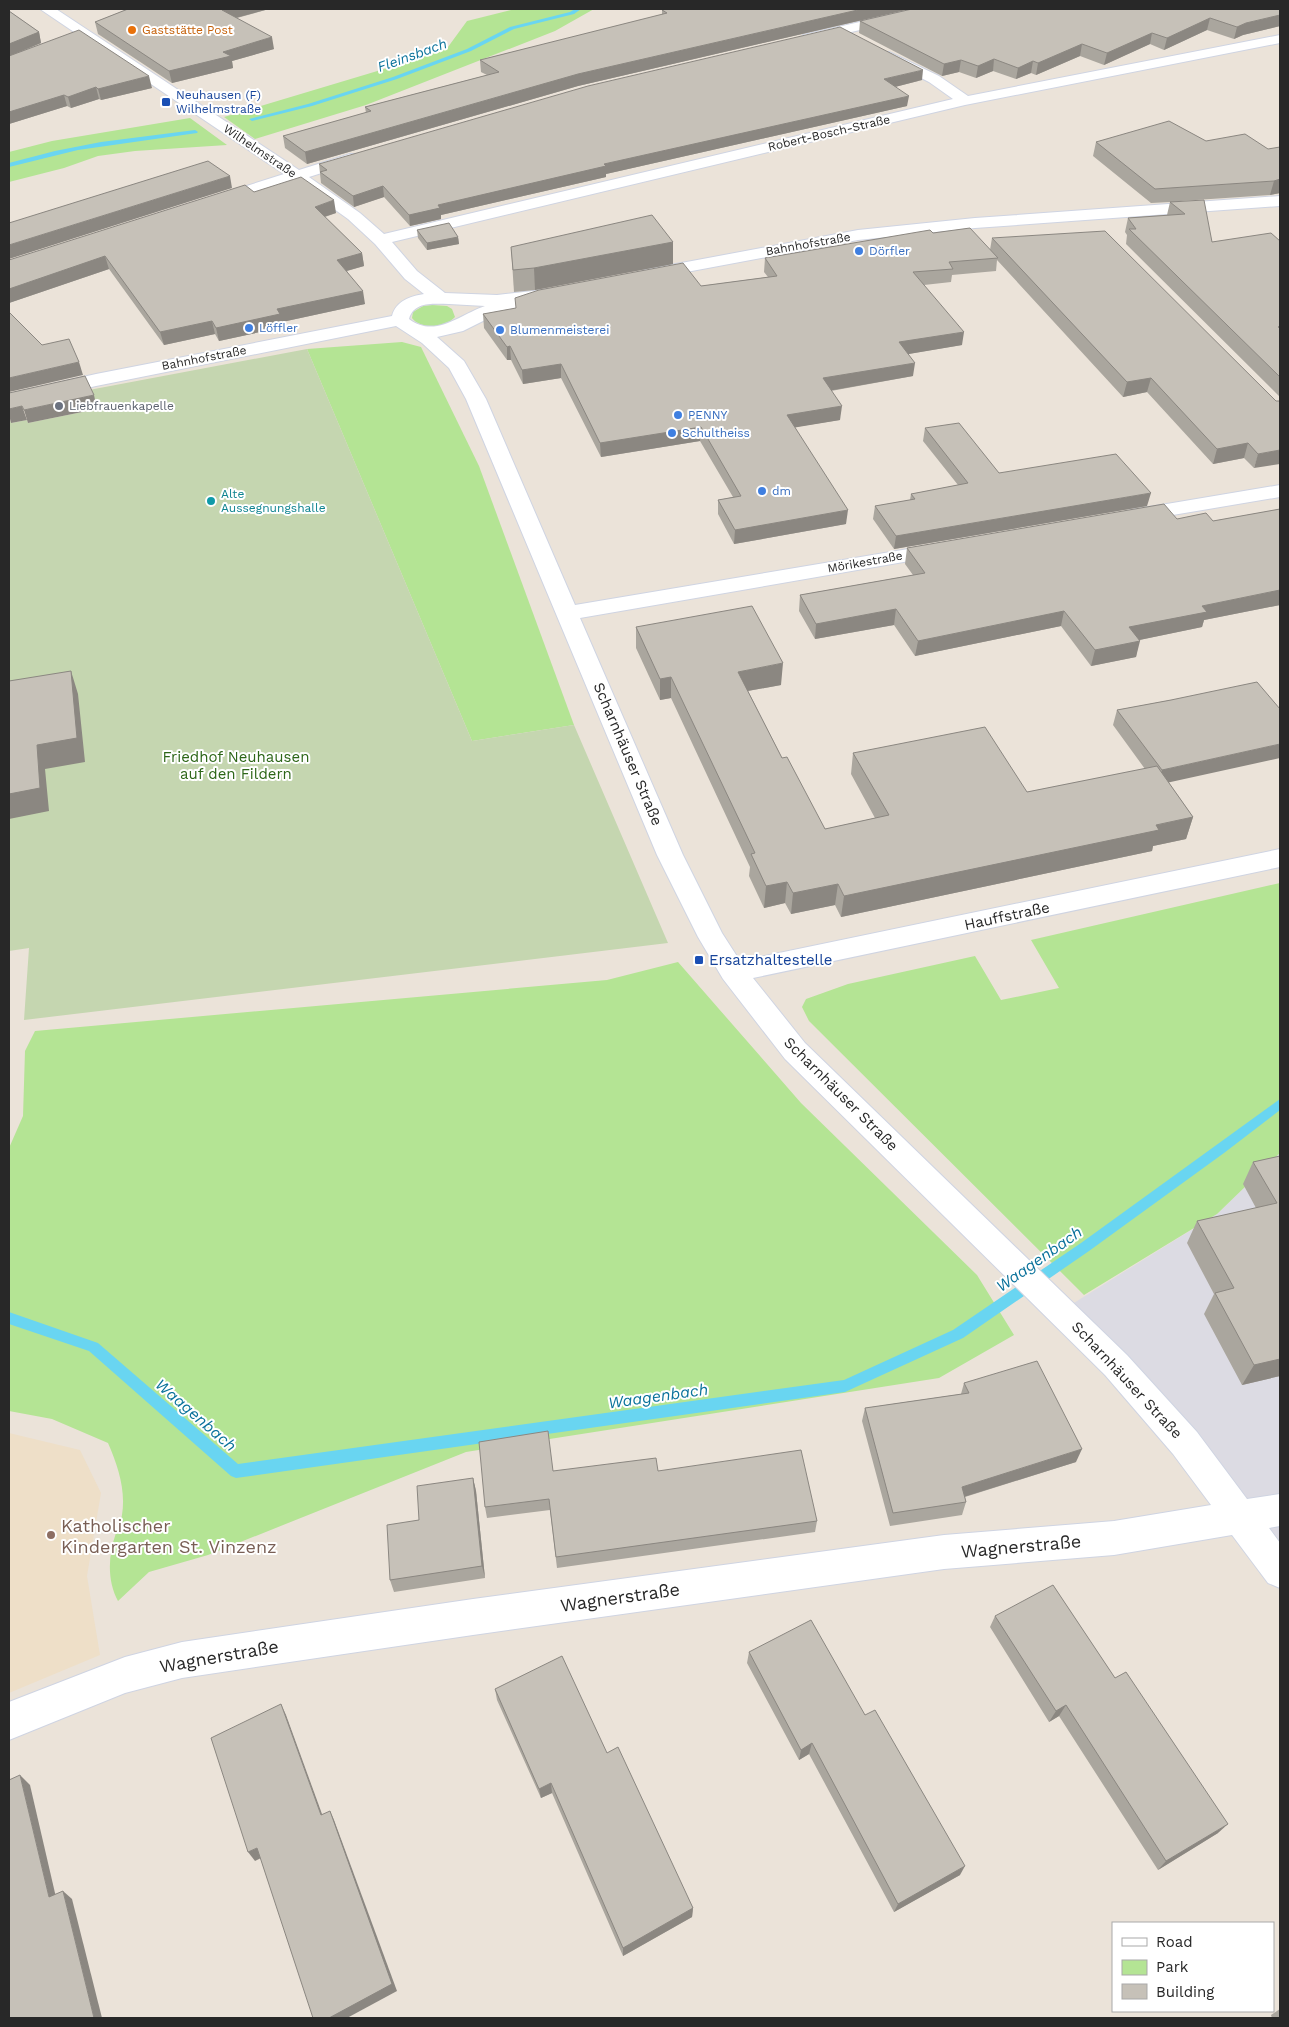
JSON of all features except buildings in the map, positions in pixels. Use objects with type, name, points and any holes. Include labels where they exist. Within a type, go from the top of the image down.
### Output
[{"type":"street","name":"Wilhelmstraße","points":[[47,9],[296,175],[354,216],[381,240],[411,275],[445,298]]},
{"type":"street","points":[[793,42],[933,9]]},
{"type":"street","points":[[840,30],[857,39]]},
{"type":"street","name":"Robert-Bosch-Straße","points":[[381,240],[965,101],[1280,39]]},
{"type":"street","points":[[874,48],[934,79],[965,101]]},
{"type":"street","points":[[204,205],[371,153]]},
{"type":"street","name":"Bahnhofstraße","points":[[631,278],[858,235],[975,223],[1280,201]]},
{"type":"street","points":[[1084,215],[1096,229]]},
{"type":"street","points":[[408,325],[400,313],[405,306],[411,303],[411,275]]},
{"type":"street","name":"Bahnhofstraße","points":[[411,303],[427,298],[486,301],[535,297],[564,291]]},
{"type":"street","name":"Bahnhofstraße","points":[[9,400],[96,380],[408,325],[428,332],[442,331],[535,297]]},
{"type":"street","points":[[445,298],[467,307],[469,313],[459,332],[460,352],[457,366]]},
{"type":"street","name":"Scharnhäuser Straße","points":[[408,325],[428,339],[457,366],[478,403],[670,855],[711,937],[733,972],[795,1051],[1061,1311],[1154,1406],[1185,1443],[1280,1570]]},
{"type":"street","points":[[1112,520],[1280,491]]},
{"type":"street","name":"Mörikestraße","points":[[568,613],[966,545]]},
{"type":"street","name":"Hauffstraße","points":[[733,972],[1280,858]]},
{"type":"street","name":"Wagnerstraße","points":[[9,1721],[125,1675],[182,1660],[944,1552],[1114,1538],[1280,1510]]},
{"type":"shaded area","points":[[1280,1153],[1280,1571],[1185,1443],[1061,1311],[1217,1214]]},
{"type":"shaded area","name":"Katholischer Kindergarten St. Vinzenz","points":[[9,1433],[80,1450],[101,1493],[87,1576],[100,1655],[9,1693]]},
{"type":"green space","points":[[515,9],[594,9],[555,31],[366,105],[255,139],[224,117],[404,63],[448,47],[467,21]]},
{"type":"green space","points":[[190,118],[227,145],[135,151],[98,156],[64,168],[9,182],[9,152],[52,141]]},
{"type":"green space","points":[[423,306],[447,306],[452,309],[455,317],[451,321],[433,326],[421,324],[412,318],[413,312]]},
{"type":"green space","points":[[402,342],[421,347],[479,466],[574,725],[472,741],[307,349]]},
{"type":"green space","name":"Friedhof Neuhausen auf den Fildern","points":[[307,349],[472,741],[574,725],[668,943],[24,1020],[29,948],[9,951],[9,415],[11,423],[27,420],[28,423],[97,409],[89,390]]},
{"type":"green space","points":[[1280,883],[1280,1153],[1217,1214],[1084,1295],[809,1021],[802,1007],[806,999],[848,984],[975,956],[1001,1000],[1059,988],[1031,940]]},
{"type":"green space","points":[[678,962],[801,1103],[977,1275],[1014,1335],[939,1378],[466,1452],[208,1555],[149,1572],[118,1601],[110,1576],[110,1559],[113,1541],[122,1515],[123,1496],[118,1469],[108,1443],[52,1419],[9,1411],[9,1148],[23,1116],[25,1051],[35,1031],[607,980]]},
{"type":"waterway","name":"Fleinsbach","points":[[252,119],[310,105],[395,78],[469,50],[512,28],[572,13],[578,9]]},
{"type":"waterway","name":"Fleinsbach","points":[[9,165],[101,144],[195,132]]},
{"type":"waterway","name":"Waagenbach","points":[[9,1318],[93,1347],[236,1471],[845,1386],[958,1334],[1085,1247],[1220,1150],[1280,1104]]},
{"type":"place","name":"Gaststätte Post","points":[[132,30]]},
{"type":"place","name":"Neuhausen (F) Wilhelmstraße","points":[[166,102]]},
{"type":"place","name":"Dörfler","points":[[859,251]]},
{"type":"place","name":"Löffler","points":[[249,328]]},
{"type":"place","name":"Blumenmeisterei","points":[[500,330]]},
{"type":"place","name":"Liebfrauenkapelle","points":[[59,406]]},
{"type":"place","name":"PENNY","points":[[678,415]]},
{"type":"place","name":"Schultheiss","points":[[672,433]]},
{"type":"place","name":"dm","points":[[762,491]]},
{"type":"place","name":"Alte Aussegnungshalle","points":[[211,501]]},
{"type":"place","name":"Ersatzhaltestelle","points":[[699,960]]},
{"type":"place","name":"Katholischer Kindergarten St. Vinzenz","points":[[51,1535]]}]
